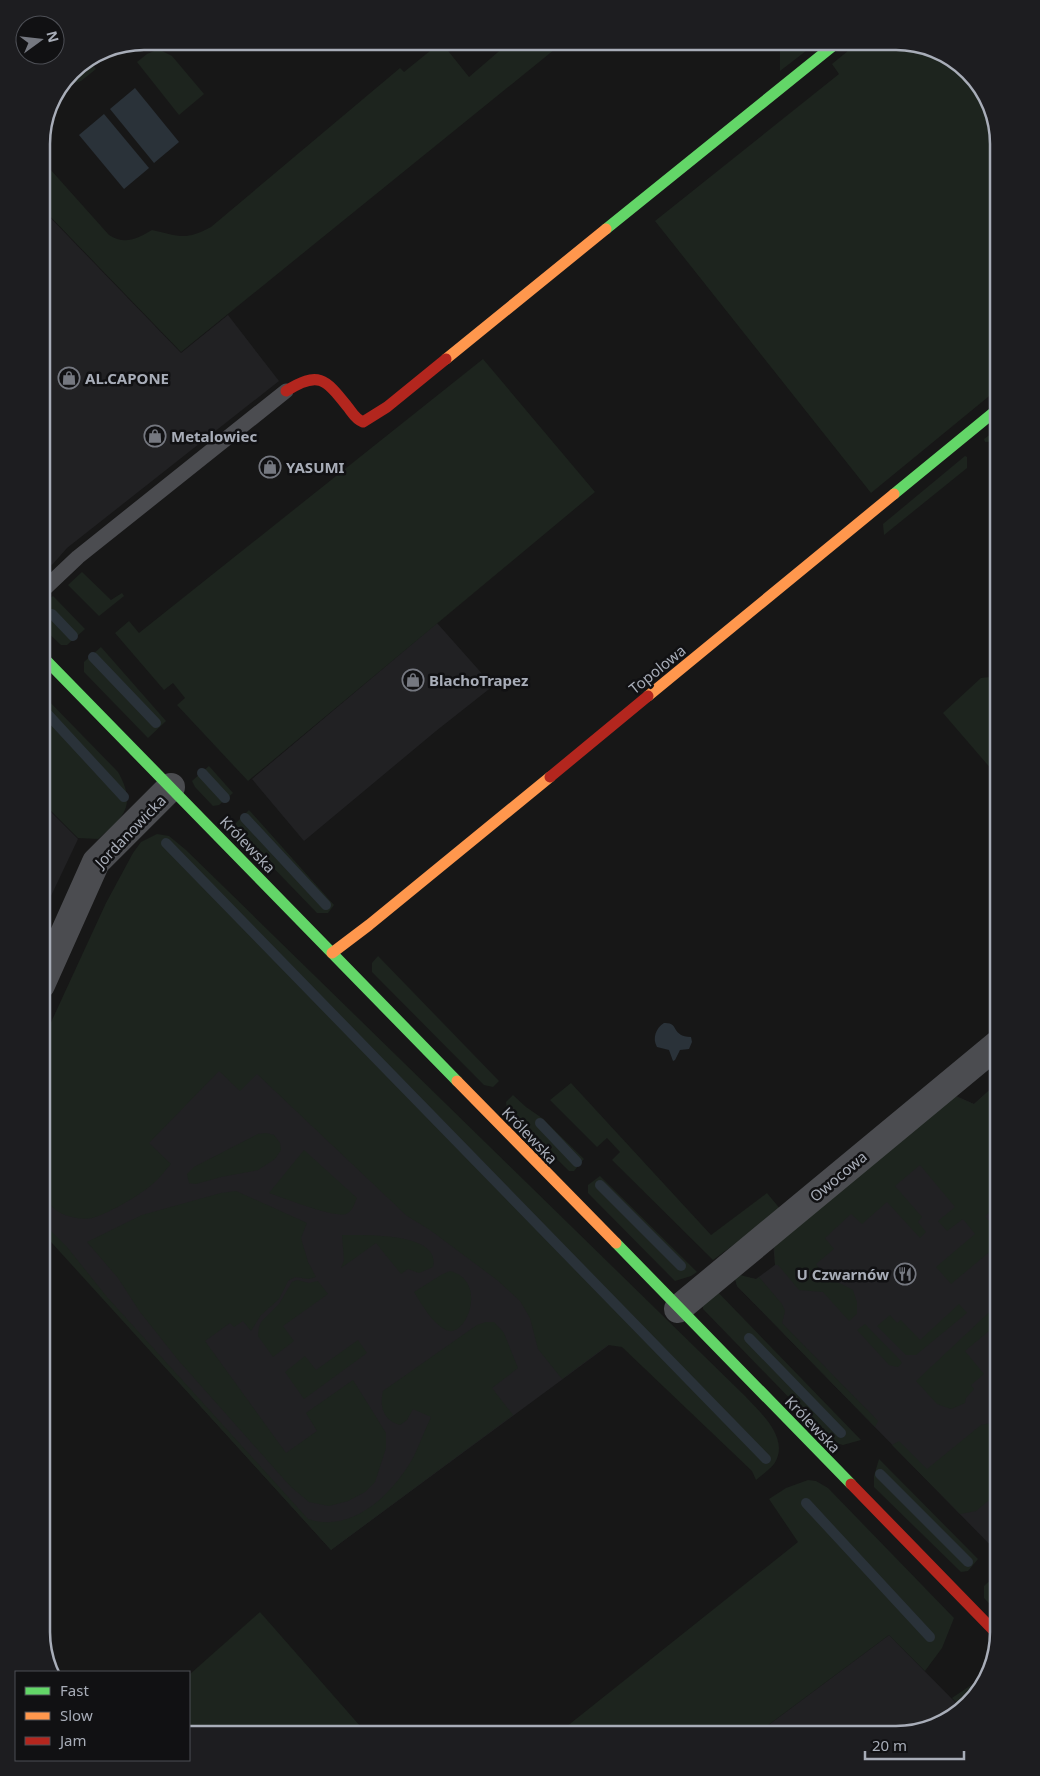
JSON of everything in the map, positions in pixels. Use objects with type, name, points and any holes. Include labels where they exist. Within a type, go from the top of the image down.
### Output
[{"type":"street","points":[[286,391],[301,381],[314,378],[321,380],[333,388],[356,418],[363,422],[368,420],[387,407],[829,50]]},
{"type":"street","name":"Topolowa","points":[[332,953],[369,925],[990,415]]},
{"type":"street","name":"Królewska","points":[[50,664],[990,1627]]},
{"type":"street","name":"Jordanowicka","points":[[50,965],[96,862],[171,788]]},
{"type":"street","name":"Owocowa","points":[[678,1308],[990,1050]]},
{"type":"lane","points":[[50,583],[78,557],[286,391]]},
{"type":"shaded area","points":[[431,50],[447,50],[469,77],[500,50],[554,50],[181,352],[50,216],[50,169],[109,235],[115,238],[130,240],[152,230],[182,236],[195,234],[211,227],[400,68],[404,72]]},
{"type":"shaded area","points":[[780,50],[807,50],[780,71]]},
{"type":"shaded area","points":[[849,50],[902,50],[926,55],[938,60],[958,73],[974,92],[985,114],[990,138],[990,395],[871,493],[655,221],[839,74],[832,64]]},
{"type":"shaded area","points":[[154,51],[162,51],[172,56],[204,94],[179,115],[137,62]]},
{"type":"shaded area","points":[[93,65],[96,69],[81,81],[72,84],[82,73]]},
{"type":"shaded area","points":[[135,88],[179,142],[154,163],[110,109]]},
{"type":"shaded area","points":[[104,114],[149,168],[124,189],[79,135]]},
{"type":"shaded area","points":[[50,217],[181,353],[228,315],[279,381],[67,548],[52,565],[50,563]]},
{"type":"shaded area","points":[[483,359],[595,492],[248,781],[177,705],[185,698],[173,683],[164,690],[115,633],[129,621],[139,633]]},
{"type":"shaded area","points":[[990,435],[990,442],[985,442],[984,439]]},
{"type":"shaded area","points":[[965,456],[967,457],[967,468],[884,535],[883,524]]},
{"type":"shaded area","points":[[82,572],[111,600],[122,593],[124,596],[99,616],[68,585]]},
{"type":"shaded area","points":[[53,596],[85,629],[67,645],[61,645],[50,635],[50,598]]},
{"type":"shaded area","points":[[437,623],[493,686],[304,841],[252,779]]},
{"type":"shaded area","points":[[101,647],[166,721],[148,738],[84,672],[84,662]]},
{"type":"shaded area","points":[[990,677],[990,768],[943,713],[981,678]]},
{"type":"shaded area","points":[[50,702],[118,772],[127,794],[125,810],[115,824],[98,839],[78,838],[50,810]]},
{"type":"shaded area","points":[[209,766],[233,793],[219,805],[213,806],[195,787],[192,781]]},
{"type":"shaded area","points":[[249,810],[334,905],[328,913],[317,913],[236,829],[236,823]]},
{"type":"shaded area","points":[[50,811],[78,839],[50,898]]},
{"type":"shaded area","points":[[157,834],[169,836],[186,850],[745,1396],[765,1418],[776,1436],[779,1445],[778,1455],[774,1464],[756,1480],[752,1471],[622,1347],[608,1345],[562,1379],[538,1349],[530,1318],[520,1301],[497,1280],[430,1230],[407,1216],[257,1074],[240,1091],[219,1071],[149,1143],[171,1164],[152,1184],[127,1202],[108,1212],[84,1219],[62,1214],[50,1205],[50,1024],[106,903],[141,842]]},
{"type":"shaded area","points":[[152,858],[609,1345],[331,1550],[50,1240],[50,1063]]},
{"type":"shaded area","points":[[378,956],[499,1081],[493,1087],[484,1085],[372,972],[372,963]]},
{"type":"shaded area","points":[[664,1023],[672,1025],[680,1034],[691,1037],[692,1042],[689,1049],[680,1050],[673,1061],[669,1050],[657,1047],[655,1040],[659,1028]]},
{"type":"shaded area","points":[[571,1083],[711,1235],[767,1193],[781,1210],[713,1260],[612,1160],[620,1152],[607,1138],[597,1147],[550,1100]]},
{"type":"shaded area","points":[[990,1090],[990,1545],[737,1286],[734,1275],[756,1279],[775,1265],[773,1242],[952,1094],[974,1104]]},
{"type":"shaded area","points":[[990,1090],[990,1212],[985,1216],[990,1222],[990,1252],[951,1284],[936,1267],[975,1234],[963,1219],[947,1231],[938,1221],[955,1207],[920,1165],[895,1186],[922,1217],[918,1222],[926,1232],[920,1238],[887,1202],[862,1224],[851,1214],[825,1238],[834,1249],[816,1264],[825,1276],[853,1290],[857,1302],[857,1314],[849,1321],[823,1292],[799,1290],[778,1265],[775,1265],[774,1242],[952,1095],[974,1104]]},
{"type":"shaded area","points":[[513,1095],[542,1118],[584,1159],[574,1171],[569,1171],[507,1110],[506,1102]]},
{"type":"shaded area","points":[[258,1134],[274,1135],[280,1143],[281,1150],[275,1159],[258,1170],[196,1184],[189,1183],[187,1174],[194,1167]]},
{"type":"shaded area","points":[[304,1150],[357,1198],[348,1213],[331,1213],[269,1193]]},
{"type":"shaded area","points":[[600,1176],[697,1272],[675,1281],[588,1193],[588,1185]]},
{"type":"shaded area","points":[[236,1191],[307,1223],[301,1238],[308,1262],[316,1277],[309,1279],[295,1277],[288,1281],[279,1299],[261,1315],[251,1331],[243,1321],[234,1327],[230,1323],[205,1341],[286,1453],[317,1431],[306,1413],[353,1380],[386,1433],[386,1448],[375,1482],[365,1492],[348,1501],[329,1506],[309,1502],[291,1487],[179,1361],[140,1312],[118,1278],[87,1242],[142,1215],[221,1193]]},
{"type":"shaded area","points":[[50,1230],[67,1247],[107,1297],[308,1519],[325,1522],[341,1521],[356,1515],[384,1496],[406,1470],[431,1417],[413,1409],[407,1420],[400,1425],[395,1423],[387,1417],[382,1408],[383,1391],[477,1325],[494,1322],[504,1333],[518,1368],[492,1388],[513,1415],[331,1550],[50,1241]]},
{"type":"shaded area","points":[[342,1235],[382,1236],[414,1241],[426,1247],[433,1256],[433,1267],[419,1273],[408,1269],[401,1274],[376,1243],[341,1268],[344,1260]]},
{"type":"shaded area","points":[[450,1271],[462,1277],[469,1286],[471,1297],[470,1308],[466,1318],[461,1326],[454,1331],[446,1330],[436,1323],[414,1292]]},
{"type":"shaded area","points":[[734,1275],[756,1279],[759,1277],[782,1304],[785,1311],[782,1323],[878,1421],[875,1427],[737,1286]]},
{"type":"shaded area","points":[[297,1280],[309,1283],[318,1281],[328,1294],[283,1326],[294,1341],[273,1357],[258,1336],[259,1327],[261,1322],[279,1304],[292,1282]]},
{"type":"shaded area","points":[[712,1286],[861,1440],[843,1445],[832,1442],[703,1309],[703,1295]]},
{"type":"shaded area","points":[[959,1304],[967,1313],[916,1355],[906,1355],[877,1326],[890,1315],[897,1323],[901,1320],[920,1340]]},
{"type":"shaded area","points":[[990,1311],[990,1330],[965,1351],[984,1374],[971,1385],[974,1389],[966,1398],[965,1403],[951,1409],[937,1404],[916,1381]]},
{"type":"shaded area","points":[[865,1324],[900,1360],[902,1363],[898,1367],[889,1365],[857,1330]]},
{"type":"shaded area","points":[[358,1340],[367,1353],[304,1399],[285,1372],[305,1356],[316,1370]]},
{"type":"shaded area","points":[[990,1423],[990,1499],[976,1511],[960,1514],[892,1445],[899,1441],[927,1469],[981,1425]]},
{"type":"shaded area","points":[[879,1459],[978,1559],[968,1571],[961,1572],[874,1487],[874,1476]]},
{"type":"shaded area","points":[[808,1480],[816,1481],[828,1488],[954,1618],[942,1648],[925,1671],[889,1635],[767,1726],[567,1726],[798,1542],[769,1499],[786,1488]]},
{"type":"shaded area","points":[[990,1581],[990,1604],[984,1598],[984,1586]]},
{"type":"shaded area","points":[[260,1612],[360,1726],[190,1726],[190,1674]]},
{"type":"shaded area","points":[[889,1635],[957,1704],[932,1719],[908,1725],[767,1726]]},
{"type":"shaded area","points":[[975,1683],[957,1703],[952,1698]]},
{"type":"waterway","points":[[52,614],[73,636]]},
{"type":"waterway","points":[[93,657],[156,723]]},
{"type":"waterway","points":[[50,717],[124,797]]},
{"type":"waterway","points":[[202,773],[225,798]]},
{"type":"waterway","points":[[245,818],[326,905]]},
{"type":"waterway","points":[[166,843],[766,1459]]},
{"type":"waterway","points":[[540,1123],[577,1162]]},
{"type":"waterway","points":[[600,1185],[681,1266]]},
{"type":"waterway","points":[[749,1338],[841,1433]]},
{"type":"waterway","points":[[880,1474],[968,1562]]},
{"type":"waterway","points":[[806,1503],[930,1637]]},
{"type":"traffic: fast","points":[[606,229],[828,50]]},
{"type":"traffic: fast","points":[[894,494],[990,415]]},
{"type":"traffic: fast","points":[[50,664],[457,1081]]},
{"type":"traffic: fast","points":[[616,1243],[851,1484]]},
{"type":"traffic: slow","points":[[446,359],[606,229]]},
{"type":"traffic: slow","points":[[648,696],[894,494]]},
{"type":"traffic: slow","points":[[332,953],[550,777]]},
{"type":"traffic: slow","points":[[457,1081],[616,1243]]},
{"type":"traffic: jam","points":[[286,391],[306,381],[320,381],[333,389],[356,417],[363,422],[387,407],[446,359]]},
{"type":"traffic: jam","points":[[550,777],[648,696]]},
{"type":"traffic: jam","points":[[851,1484],[990,1627]]},
{"type":"place","name":"AL.CAPONE","points":[[69,378]]},
{"type":"place","name":"Metalowiec","points":[[155,436]]},
{"type":"place","name":"YASUMI","points":[[270,467]]},
{"type":"place","name":"BlachoTrapez","points":[[413,680]]},
{"type":"place","name":"U Czwarnów","points":[[905,1274]]}]
